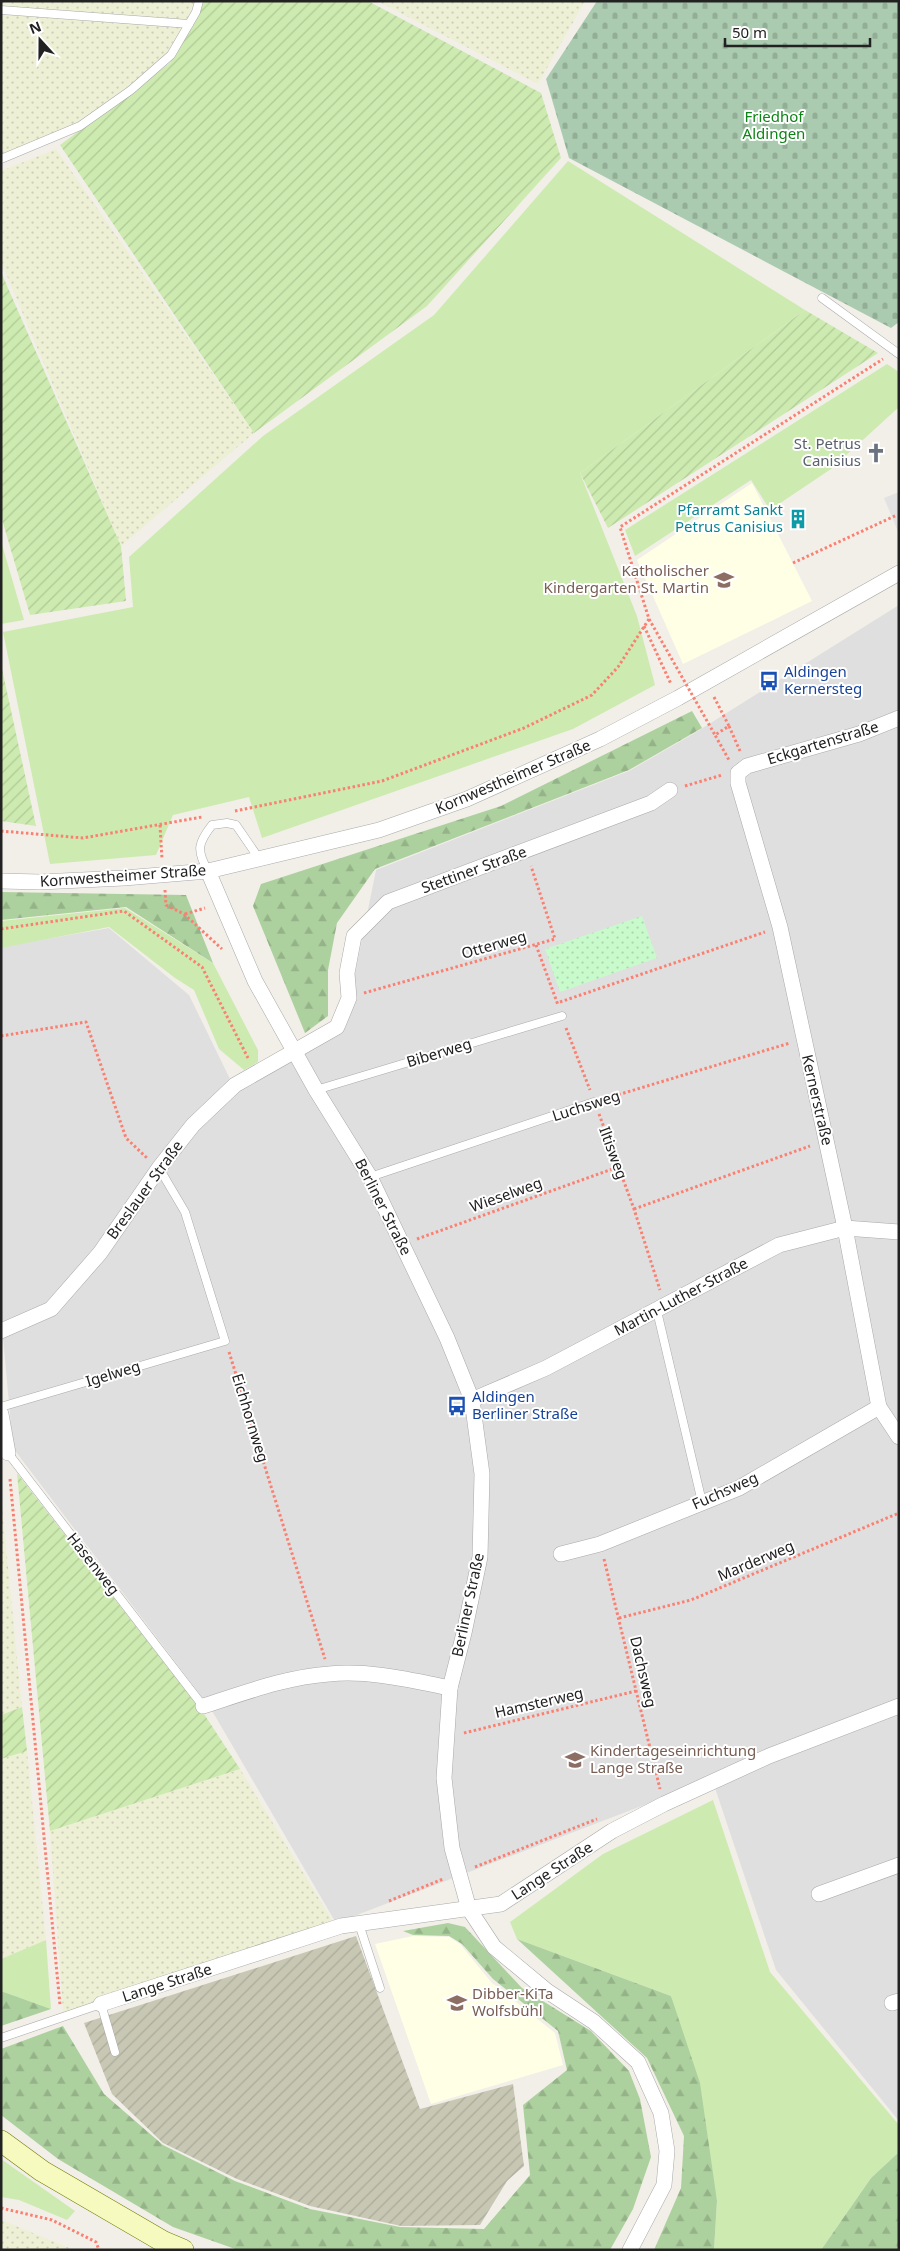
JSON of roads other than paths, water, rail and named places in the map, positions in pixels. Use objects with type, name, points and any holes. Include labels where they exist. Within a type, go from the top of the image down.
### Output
[{"type":"main road","points":[[1,2141],[42,2171],[164,2242],[183,2250]]},
{"type":"street","name":"Kornwestheimer Straße","points":[[1,881],[40,882],[208,871],[379,830],[467,799],[600,739],[678,698],[899,573]]},
{"type":"street","name":"Eckgartenstraße","points":[[742,769],[859,734],[899,718]]},
{"type":"street","name":"Kernerstraße","points":[[742,769],[738,783],[780,927],[827,1140],[879,1407],[899,1437]]},
{"type":"street","name":"Stettiner Straße","points":[[295,1052],[337,1027],[348,998],[348,973],[354,936],[388,902],[651,803],[670,790]]},
{"type":"street","name":"Berliner Straße","points":[[208,871],[255,980],[316,1090],[370,1177],[447,1338],[472,1400],[482,1474],[480,1557],[450,1688],[444,1778],[452,1848],[469,1909],[494,1947],[547,1991],[594,2022],[638,2062],[661,2113],[667,2151],[664,2185],[630,2250]]},
{"type":"street","name":"Breslauer Straße","points":[[1,1330],[51,1309],[100,1253],[159,1168],[193,1125],[235,1085],[255,1072],[295,1052]]},
{"type":"street","name":"Martin-Luther-Straße","points":[[472,1400],[546,1368],[661,1309],[779,1245],[845,1228],[899,1232]]},
{"type":"street","name":"Fuchsweg","points":[[561,1554],[600,1544],[739,1488],[879,1407]]},
{"type":"street","name":"Hasenweg","points":[[1,1414],[8,1453]]},
{"type":"street","points":[[203,1706],[291,1680],[330,1674],[376,1674],[450,1688]]},
{"type":"street","name":"Lange Straße","points":[[100,2004],[341,1926],[501,1904],[612,1831],[664,1804],[769,1756],[899,1706]]},
{"type":"street","points":[[819,1894],[899,1865]]},
{"type":"lane","points":[[1,159],[80,126],[131,90],[167,60],[199,1]]},
{"type":"lane","points":[[1,10],[188,24]]},
{"type":"lane","points":[[822,298],[895,352]]},
{"type":"lane","points":[[208,871],[200,856],[201,839],[212,825],[227,823],[236,825],[260,860]]},
{"type":"lane","name":"Biberweg","points":[[316,1090],[562,1016]]},
{"type":"lane","name":"Luchsweg","points":[[370,1177],[594,1102]]},
{"type":"lane","name":"Igelweg","points":[[1,1407],[225,1341],[185,1212],[159,1168]]},
{"type":"lane","points":[[661,1309],[702,1502]]},
{"type":"lane","name":"Hasenweg","points":[[8,1453],[203,1706]]},
{"type":"lane","points":[[359,1924],[380,1988]]},
{"type":"lane","points":[[1,2038],[100,2004],[116,2052]]},
{"type":"place","name":"St. Petrus Canisius","points":[[876,453]]},
{"type":"place","name":"Pfarramt Sankt Petrus Canisius","points":[[798,519]]},
{"type":"place","name":"Katholischer Kindergarten St. Martin","points":[[724,580]]},
{"type":"place","name":"Aldingen Kernersteg","points":[[769,681]]},
{"type":"place","name":"Aldingen Berliner Straße","points":[[457,1406]]},
{"type":"place","name":"Kindertageseinrichtung Lange Straße","points":[[575,1760]]},
{"type":"place","name":"Dibber-KiTa Wolfsbühl","points":[[457,2003]]},
{"type":"park label","name":"Friedhof Aldingen","points":[[774,126]]}]
